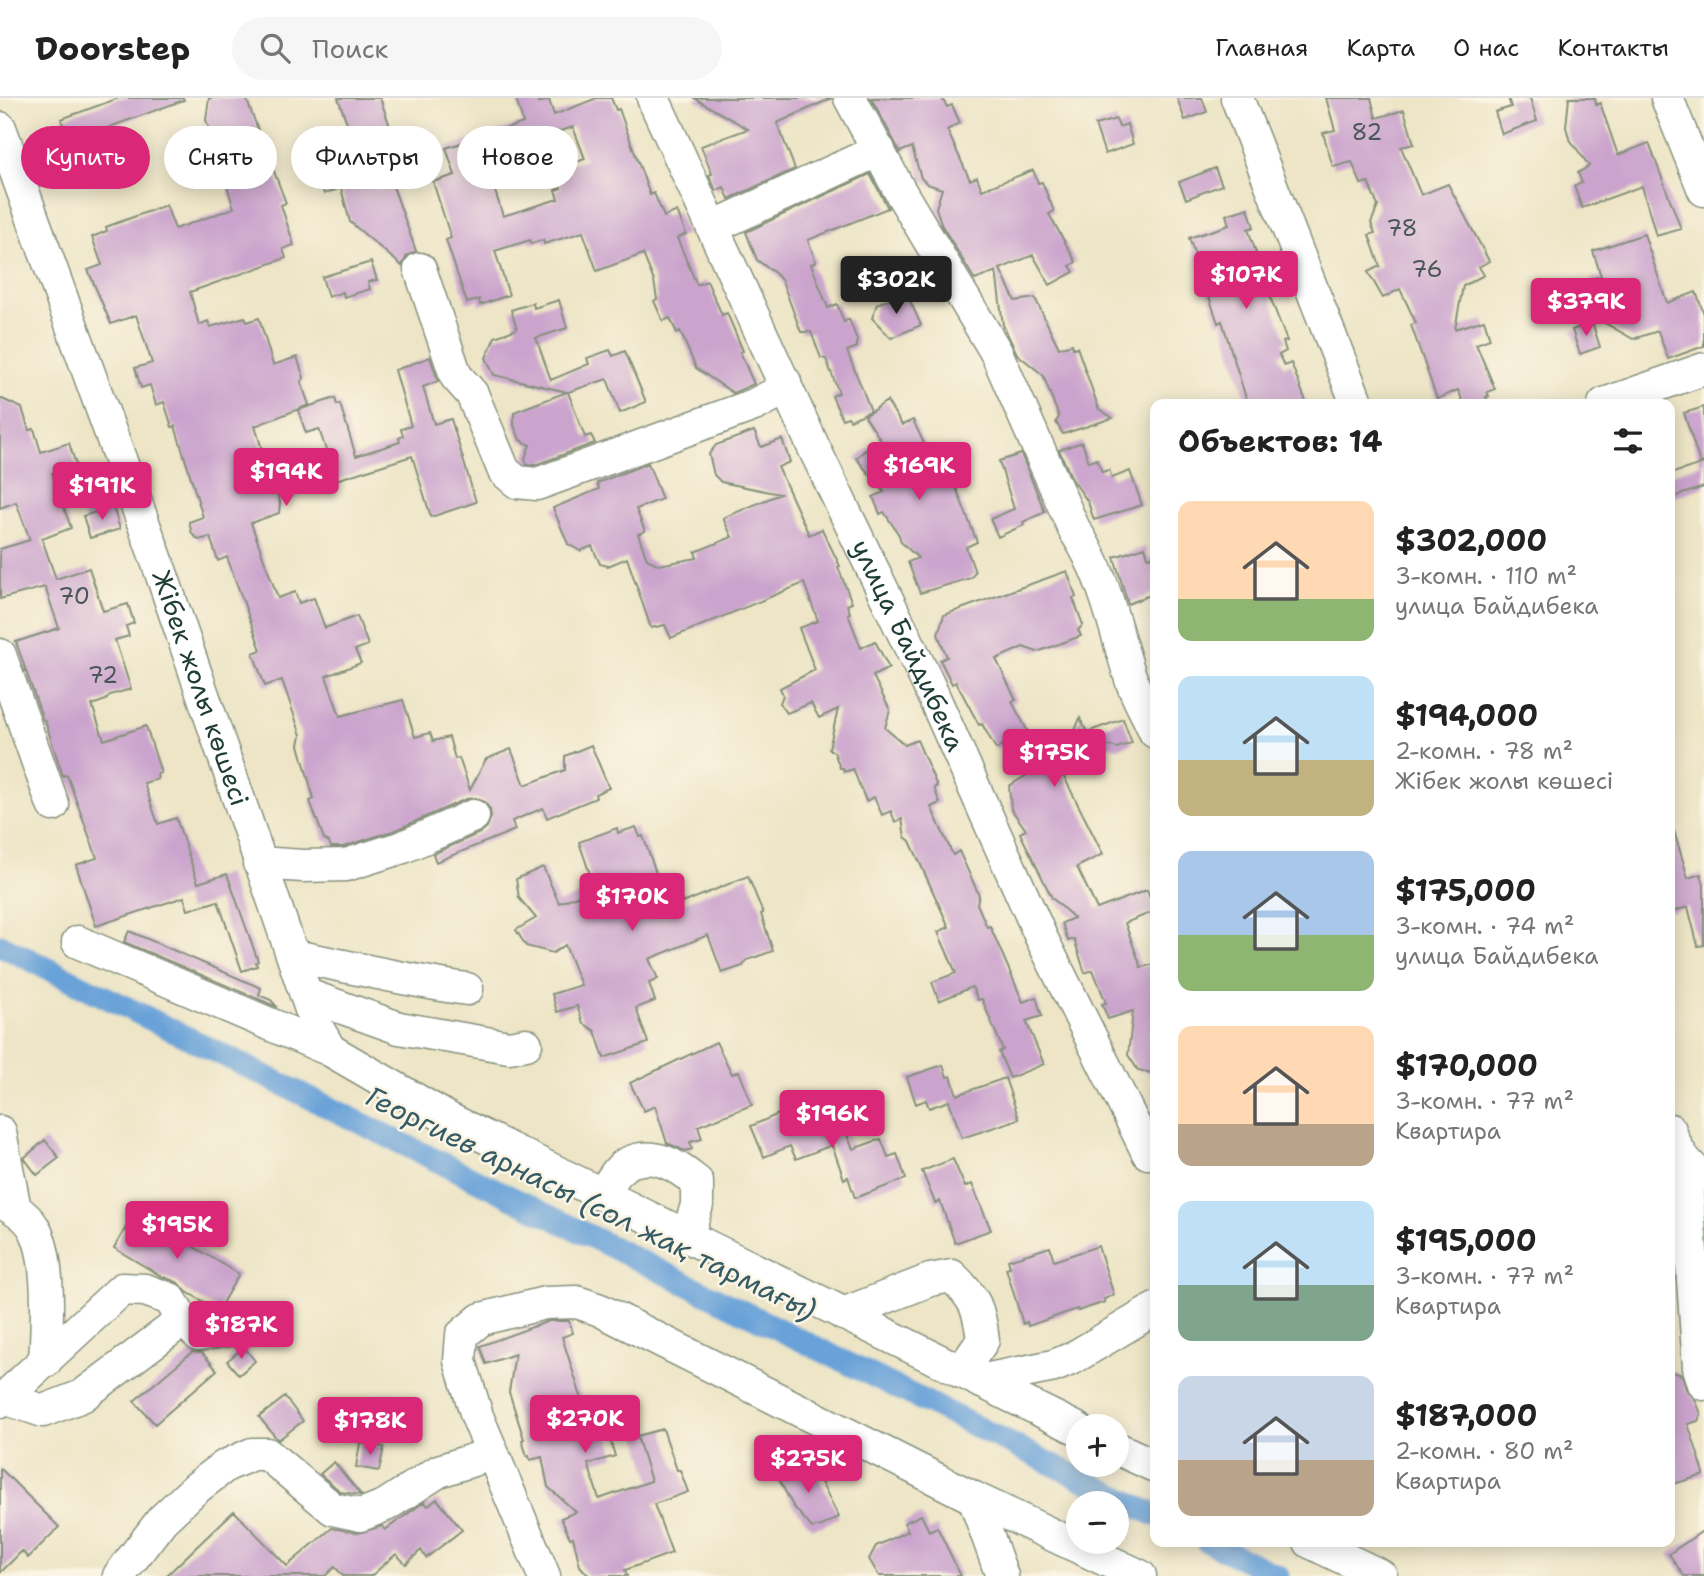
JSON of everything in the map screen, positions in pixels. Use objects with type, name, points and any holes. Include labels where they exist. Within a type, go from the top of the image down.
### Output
[{"type":"street","name":"улица Байдибека","points":[[653,98],[928,684],[1041,937],[1148,1153]]},
{"type":"street","points":[[850,98],[901,194],[996,352],[1074,529],[1090,553],[1105,591],[1133,684],[1150,721]]},
{"type":"street","points":[[1237,98],[1355,399]]},
{"type":"street","points":[[1667,98],[1704,190]]},
{"type":"street","name":"Жібек жолы көшесі","points":[[0,128],[156,558],[317,1027],[330,1051]]},
{"type":"street","points":[[713,227],[879,150]]},
{"type":"street","points":[[420,270],[456,376],[472,394],[504,471],[517,482],[537,484],[704,424],[754,405],[775,394],[785,382]]},
{"type":"street","points":[[1618,399],[1704,369]]},
{"type":"street","points":[[0,655],[53,805]]},
{"type":"street","points":[[259,863],[346,865],[403,848],[473,816]]},
{"type":"street","points":[[78,942],[330,1051],[449,1119],[1066,1423]]},
{"type":"street","points":[[294,956],[373,970],[409,981],[467,989]]},
{"type":"street","points":[[307,995],[399,1028],[509,1047],[526,1044]]},
{"type":"street","points":[[0,1132],[7,1205],[22,1213],[36,1232],[43,1259],[48,1307],[45,1362]]},
{"type":"street","points":[[1675,1145],[1694,1170],[1699,1368],[1704,1384]]},
{"type":"street","points":[[602,1195],[625,1165],[653,1157],[677,1165],[697,1182],[697,1205],[688,1237]]},
{"type":"street","points":[[843,1314],[930,1280],[952,1276],[979,1310],[983,1340],[970,1377]]},
{"type":"street","points":[[2,1400],[122,1289],[145,1290],[170,1298],[183,1320],[199,1335],[236,1329]]},
{"type":"street","points":[[544,1576],[491,1454],[460,1361],[462,1335],[481,1319],[545,1303],[577,1302],[600,1310],[974,1498],[1140,1576]]},
{"type":"street","points":[[970,1377],[1054,1366],[1073,1358],[1150,1312]]},
{"type":"street","points":[[2,1400],[43,1411],[82,1396],[183,1320]]},
{"type":"street","points":[[119,1576],[162,1520],[178,1504],[225,1466],[252,1454],[267,1454],[333,1509],[361,1515],[386,1505],[439,1471],[491,1454]]},
{"type":"street","points":[[1129,1454],[1150,1464]]},
{"type":"street","points":[[974,1498],[1002,1576]]},
{"type":"street","points":[[1320,1547],[1381,1576]]},
{"type":"building","points":[[119,98],[184,100],[112,126],[64,126],[61,119]]},
{"type":"building","points":[[209,98],[246,98],[257,126],[208,126],[206,120]]},
{"type":"building","points":[[338,98],[380,98],[390,126],[348,126]]},
{"type":"building","points":[[516,98],[537,98],[538,103],[549,100],[554,115],[597,98],[611,98],[616,110],[619,109],[650,195],[654,193],[664,217],[677,211],[686,234],[677,238],[697,285],[707,281],[722,315],[727,313],[754,384],[733,393],[696,368],[680,331],[677,333],[670,318],[663,321],[654,301],[657,299],[654,281],[643,254],[597,271],[583,232],[544,244],[543,240],[531,244],[530,240],[495,251],[509,295],[480,305],[479,299],[467,303],[446,240],[451,238],[435,189],[443,189],[443,179],[455,175],[446,148],[457,144],[457,189],[494,189],[503,216],[558,199],[555,190],[578,189],[578,162],[585,159],[578,140],[578,126],[514,126],[523,123]]},
{"type":"building","points":[[694,98],[832,98],[777,123],[795,169],[729,199],[724,187],[716,191],[701,146],[748,129]]},
{"type":"building","points":[[871,98],[942,98],[947,107],[952,105],[960,123],[947,130],[970,180],[977,177],[982,190],[1033,170],[1038,183],[1042,182],[1054,211],[1049,214],[1076,262],[1070,266],[1074,272],[1050,285],[1033,255],[1000,269],[1015,301],[1035,298],[1059,348],[1072,344],[1073,348],[1077,347],[1099,409],[1113,418],[1063,434],[1056,422],[1059,417],[1043,375],[1017,354],[1003,325],[996,271],[975,280],[942,226],[936,208],[942,189],[927,184],[921,178],[912,147],[900,152]]},
{"type":"building","points":[[1177,98],[1202,98],[1207,112],[1185,120]]},
{"type":"building","points":[[1326,98],[1371,98],[1376,118],[1404,110],[1414,144],[1401,147],[1421,195],[1448,184],[1489,261],[1479,267],[1484,275],[1463,286],[1455,329],[1484,320],[1490,339],[1476,344],[1495,389],[1487,392],[1487,399],[1462,399],[1458,390],[1437,399],[1411,325],[1416,323],[1400,289],[1383,298],[1368,272],[1380,266],[1369,235],[1375,233],[1371,223],[1378,206],[1368,182],[1361,184],[1352,162],[1333,167],[1323,133],[1335,130]]},
{"type":"building","points":[[1508,98],[1530,98],[1537,121],[1502,134],[1495,112],[1511,107]]},
{"type":"building","points":[[1569,98],[1595,98],[1596,105],[1600,103],[1618,155],[1649,143],[1681,229],[1656,236],[1642,186],[1582,208],[1574,186],[1582,183],[1578,173],[1589,166],[1569,138],[1566,127]]},
{"type":"building","points":[[1116,119],[1119,127],[1127,124],[1133,144],[1105,154],[1095,125]]},
{"type":"building","points":[[1215,168],[1222,185],[1186,199],[1179,182]]},
{"type":"building","points":[[870,174],[888,208],[808,240],[816,262],[811,264],[828,308],[837,304],[844,322],[849,319],[857,340],[857,347],[847,351],[871,411],[850,420],[848,417],[842,419],[832,396],[839,393],[826,359],[821,358],[811,332],[801,332],[782,281],[757,260],[746,232]]},
{"type":"building","points":[[277,179],[286,203],[281,205],[294,245],[283,249],[286,258],[190,292],[199,325],[208,321],[210,327],[245,317],[247,322],[259,318],[273,365],[297,357],[304,378],[301,382],[309,405],[255,426],[280,502],[279,513],[251,523],[278,598],[295,592],[299,603],[314,598],[325,628],[357,616],[368,645],[355,650],[361,663],[326,676],[340,716],[403,700],[415,737],[430,733],[433,741],[449,737],[455,759],[459,758],[470,790],[486,759],[511,749],[525,785],[565,770],[565,756],[591,745],[609,788],[595,794],[596,798],[547,818],[543,808],[512,821],[515,830],[436,862],[433,854],[480,833],[487,827],[491,817],[490,809],[484,802],[476,798],[466,799],[396,830],[343,847],[331,847],[324,839],[310,801],[314,799],[299,745],[301,735],[282,680],[265,686],[253,653],[261,650],[227,557],[218,561],[210,537],[199,540],[192,534],[189,522],[203,517],[175,426],[172,427],[164,402],[156,405],[150,385],[141,388],[135,368],[152,363],[136,315],[111,324],[88,270],[102,265],[92,237],[107,231],[106,227],[166,205],[175,229],[234,208],[228,189],[277,189]]},
{"type":"building","points":[[322,189],[338,189],[324,194]]},
{"type":"building","points":[[341,189],[394,189],[416,251],[407,256],[402,266],[350,222]]},
{"type":"building","points":[[1248,208],[1254,227],[1248,229],[1262,276],[1287,341],[1283,342],[1286,351],[1279,355],[1284,366],[1291,363],[1305,399],[1246,398],[1222,321],[1218,323],[1189,238],[1229,225],[1226,215]]},
{"type":"building","points":[[1644,234],[1667,303],[1696,292],[1704,314],[1704,346],[1668,359],[1658,331],[1633,339],[1598,319],[1589,285],[1592,284],[1590,279],[1601,276],[1593,251]]},
{"type":"building","points":[[371,262],[377,280],[368,282],[370,289],[344,297],[343,292],[328,297],[322,277]]},
{"type":"building","points":[[906,292],[921,325],[891,338],[872,318],[877,304]]},
{"type":"building","points":[[559,300],[567,328],[536,338],[551,380],[589,364],[587,358],[610,350],[613,356],[625,351],[646,402],[620,413],[607,379],[568,392],[585,437],[591,435],[595,443],[535,465],[527,465],[525,458],[530,445],[520,440],[514,425],[514,412],[567,392],[494,375],[486,358],[495,337],[517,329],[511,310],[533,303],[534,308]]},
{"type":"building","points":[[1592,322],[1600,347],[1580,354],[1572,330]]},
{"type":"building","points":[[430,357],[438,381],[423,387],[434,424],[451,419],[476,502],[431,517],[412,456],[336,480],[319,429],[306,433],[298,410],[335,398],[337,405],[340,404],[356,456],[400,442],[399,438],[403,436],[401,429],[411,426],[395,370]]},
{"type":"building","points":[[0,398],[22,408],[29,430],[34,429],[41,452],[69,443],[76,465],[52,473],[71,528],[42,539],[56,579],[89,568],[103,611],[128,604],[134,623],[126,626],[129,636],[115,640],[131,689],[110,695],[106,700],[92,705],[104,740],[146,726],[161,773],[157,774],[158,779],[144,783],[158,824],[176,818],[198,883],[227,874],[258,961],[257,966],[242,971],[218,901],[188,910],[184,897],[96,926],[76,865],[97,858],[67,775],[63,776],[16,642],[59,628],[45,587],[0,599],[0,549],[30,540],[16,502],[0,508]]},
{"type":"building","points":[[887,401],[902,425],[913,420],[936,469],[939,468],[944,479],[952,477],[977,542],[966,547],[975,572],[971,578],[920,593],[908,562],[918,558],[901,542],[884,512],[880,514],[873,497],[884,492],[856,458],[882,442],[865,416]]},
{"type":"building","points":[[1704,407],[1704,462],[1700,463],[1684,413]]},
{"type":"building","points":[[754,431],[761,447],[782,439],[790,462],[778,467],[809,535],[822,529],[840,566],[838,567],[852,603],[847,605],[848,614],[861,648],[875,641],[889,668],[873,676],[890,710],[885,728],[905,745],[917,740],[937,786],[934,788],[940,803],[931,807],[953,855],[959,851],[979,895],[977,904],[987,927],[990,926],[1023,1002],[1036,997],[1042,1016],[1026,1021],[1044,1064],[1010,1078],[999,1052],[1003,1050],[982,999],[978,1000],[972,987],[939,1001],[932,982],[956,973],[938,932],[949,927],[910,841],[905,837],[902,819],[895,822],[891,811],[882,815],[874,797],[866,801],[853,769],[844,772],[843,768],[840,768],[834,752],[829,749],[838,709],[819,718],[811,703],[787,713],[780,703],[783,695],[780,688],[815,670],[799,628],[818,621],[804,583],[671,638],[665,625],[651,628],[627,558],[608,566],[600,564],[592,546],[580,551],[568,544],[553,508],[599,489],[597,483],[648,463],[662,499],[636,509],[645,531],[638,534],[647,559],[659,565],[697,558],[695,552],[732,537],[723,518],[780,494],[721,482],[714,475],[709,454],[716,445]]},
{"type":"building","points":[[1082,442],[1089,462],[1097,459],[1102,472],[1109,470],[1112,478],[1130,471],[1142,505],[1094,520],[1088,502],[1072,479],[1059,450]]},
{"type":"building","points":[[1021,454],[1045,512],[998,537],[990,519],[1014,509],[999,461]]},
{"type":"building","points":[[1704,463],[1704,487],[1675,496],[1675,472]]},
{"type":"building","points":[[113,507],[120,529],[90,538],[83,516]]},
{"type":"building","points":[[1145,547],[1150,557],[1150,595],[1128,604],[1114,557]]},
{"type":"building","points":[[1067,571],[1083,625],[1078,630],[1081,636],[1037,652],[1023,647],[996,659],[1016,700],[1012,702],[1034,743],[1046,737],[1070,743],[1080,718],[1087,732],[1123,719],[1132,743],[1117,748],[1106,745],[1060,769],[1103,854],[1077,867],[1097,909],[1147,890],[1150,898],[1150,913],[1125,923],[1141,967],[1150,965],[1150,1073],[1138,1070],[1128,1055],[1133,1011],[1108,1019],[1102,1004],[1106,1003],[1093,970],[1085,973],[1074,939],[1068,941],[1062,923],[1074,918],[1052,898],[1020,833],[1026,830],[1011,809],[1009,786],[1032,772],[1022,760],[1024,733],[996,749],[982,724],[979,725],[956,682],[952,684],[940,660],[947,657],[938,634],[944,615]]},
{"type":"building","points":[[636,827],[640,837],[643,836],[667,904],[682,900],[683,903],[748,876],[763,913],[761,914],[773,951],[722,973],[708,935],[649,959],[658,979],[649,983],[655,1001],[636,1008],[648,1043],[604,1058],[595,1031],[583,1023],[577,1006],[557,1012],[552,994],[581,985],[565,945],[553,953],[526,946],[516,930],[536,918],[519,898],[516,879],[543,867],[559,903],[595,889],[579,842],[617,828],[618,833]]},
{"type":"building","points":[[1675,834],[1688,878],[1701,874],[1704,885],[1704,945],[1698,946],[1688,907],[1675,911]]},
{"type":"building","points":[[129,931],[261,988],[259,995],[271,1000],[277,1007],[124,942]]},
{"type":"building","points":[[716,1042],[732,1074],[739,1071],[752,1105],[698,1126],[702,1139],[690,1142],[692,1149],[685,1151],[667,1143],[655,1106],[644,1111],[630,1083]]},
{"type":"building","points":[[943,1065],[947,1077],[951,1076],[957,1095],[1005,1078],[1019,1119],[962,1138],[949,1101],[929,1108],[926,1100],[916,1104],[907,1077]]},
{"type":"building","points":[[790,1109],[798,1128],[837,1112],[853,1149],[881,1139],[888,1157],[897,1154],[906,1179],[855,1198],[848,1177],[844,1179],[832,1145],[796,1159],[790,1146],[764,1157],[751,1126]]},
{"type":"building","points":[[45,1140],[59,1158],[37,1175],[24,1158]]},
{"type":"building","points":[[953,1159],[965,1187],[972,1184],[991,1230],[955,1243],[940,1201],[935,1203],[922,1171]]},
{"type":"building","points":[[135,1212],[239,1274],[218,1310],[187,1292],[177,1282],[161,1276],[114,1248]]},
{"type":"building","points":[[1098,1246],[1114,1295],[1104,1299],[1105,1302],[1078,1311],[1077,1309],[1028,1326],[1027,1322],[1023,1324],[1006,1268],[1010,1267],[1008,1260],[1050,1247],[1054,1261]]},
{"type":"building","points":[[549,1321],[569,1321],[573,1333],[562,1337],[584,1406],[599,1402],[615,1456],[588,1464],[599,1499],[651,1481],[637,1436],[663,1429],[677,1470],[680,1470],[688,1492],[654,1504],[672,1553],[625,1570],[627,1576],[589,1576],[580,1566],[573,1537],[570,1538],[561,1518],[576,1512],[548,1487],[542,1457],[530,1460],[522,1440],[524,1439],[509,1392],[515,1354],[486,1364],[480,1346]]},
{"type":"building","points":[[244,1347],[255,1361],[239,1375],[227,1361]]},
{"type":"building","points":[[192,1352],[202,1353],[217,1370],[155,1424],[134,1401]]},
{"type":"building","points":[[1675,1373],[1682,1375],[1686,1389],[1695,1399],[1701,1414],[1698,1421],[1688,1424],[1704,1475],[1675,1484]]},
{"type":"building","points":[[285,1397],[303,1421],[278,1440],[259,1417]]},
{"type":"building","points":[[360,1443],[384,1447],[379,1471],[356,1467]]},
{"type":"building","points":[[805,1459],[814,1478],[818,1476],[839,1517],[812,1528],[793,1506],[776,1474]]},
{"type":"building","points":[[334,1462],[361,1495],[341,1492],[320,1474]]},
{"type":"building","points":[[0,1468],[59,1527],[28,1558],[22,1551],[0,1573]]},
{"type":"building","points":[[437,1499],[462,1530],[426,1558],[421,1550],[406,1564],[396,1554],[371,1576],[343,1576],[335,1567],[325,1576],[166,1576],[234,1511],[287,1566],[332,1528],[358,1533],[382,1526],[385,1530],[424,1502],[428,1506]]},
{"type":"building","points":[[921,1515],[929,1531],[937,1527],[961,1576],[879,1576],[869,1559],[876,1546],[908,1531],[904,1523]]},
{"type":"building","points":[[1704,1530],[1704,1576],[1684,1576],[1669,1554]]},
{"type":"waterway","name":"Георгиев арнасы (сол жақ тармағы)","points":[[0,945],[1150,1513]]},
{"type":"waterway","name":"Георгиев арнасы (сол жақ тармағы)","points":[[1218,1547],[1278,1576]]}]
